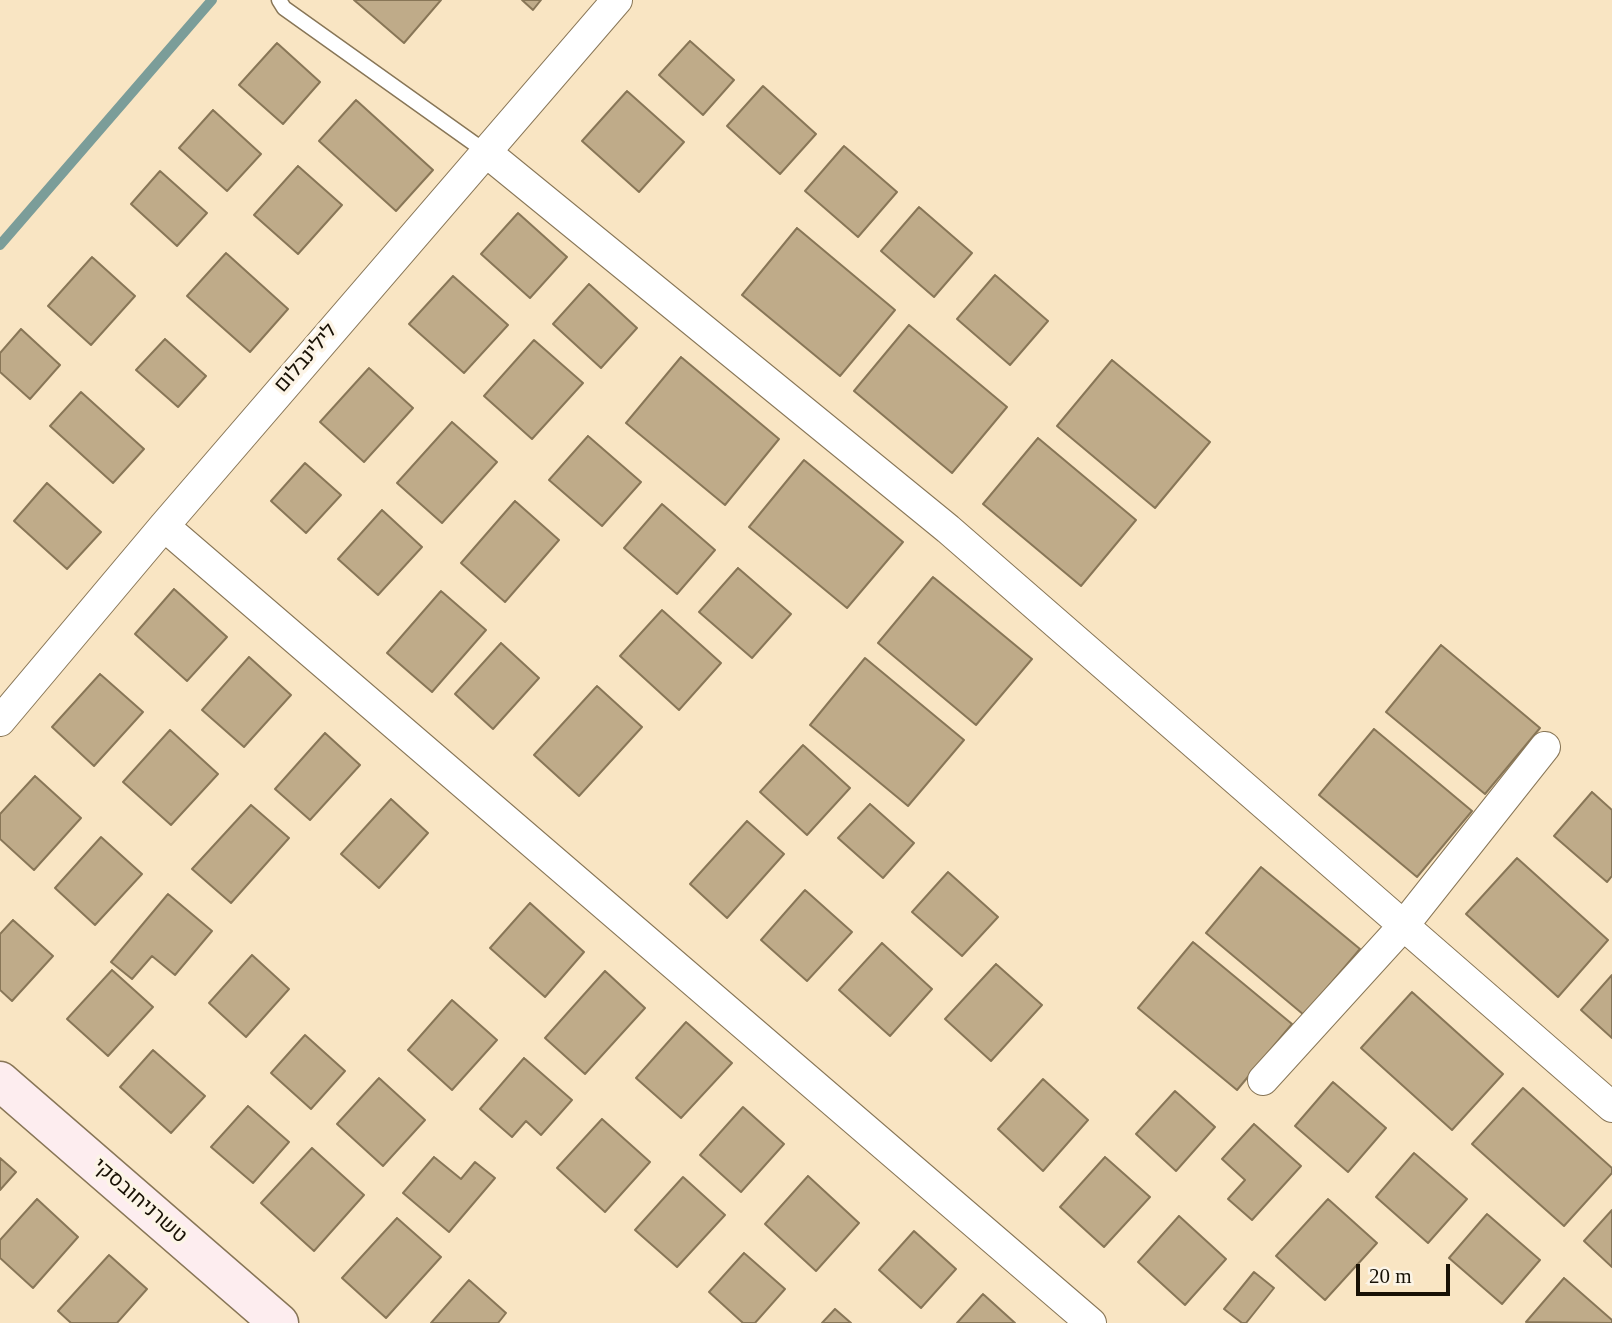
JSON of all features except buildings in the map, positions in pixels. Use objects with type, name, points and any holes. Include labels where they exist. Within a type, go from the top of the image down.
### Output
[{"type":"street","name":"לילינבלום","points":[[0,721],[164,526],[617,0]]},
{"type":"street","points":[[486,152],[948,528],[1612,1107]]},
{"type":"street","points":[[164,526],[1091,1323]]},
{"type":"street","points":[[1263,1080],[1404,925],[1545,747]]},
{"type":"street","name":"טשרניחובסקי","points":[[0,1081],[279,1323]]},
{"type":"lane","points":[[279,0],[284,8],[486,152]]},
{"type":"waterway","points":[[0,245],[212,0]]}]
